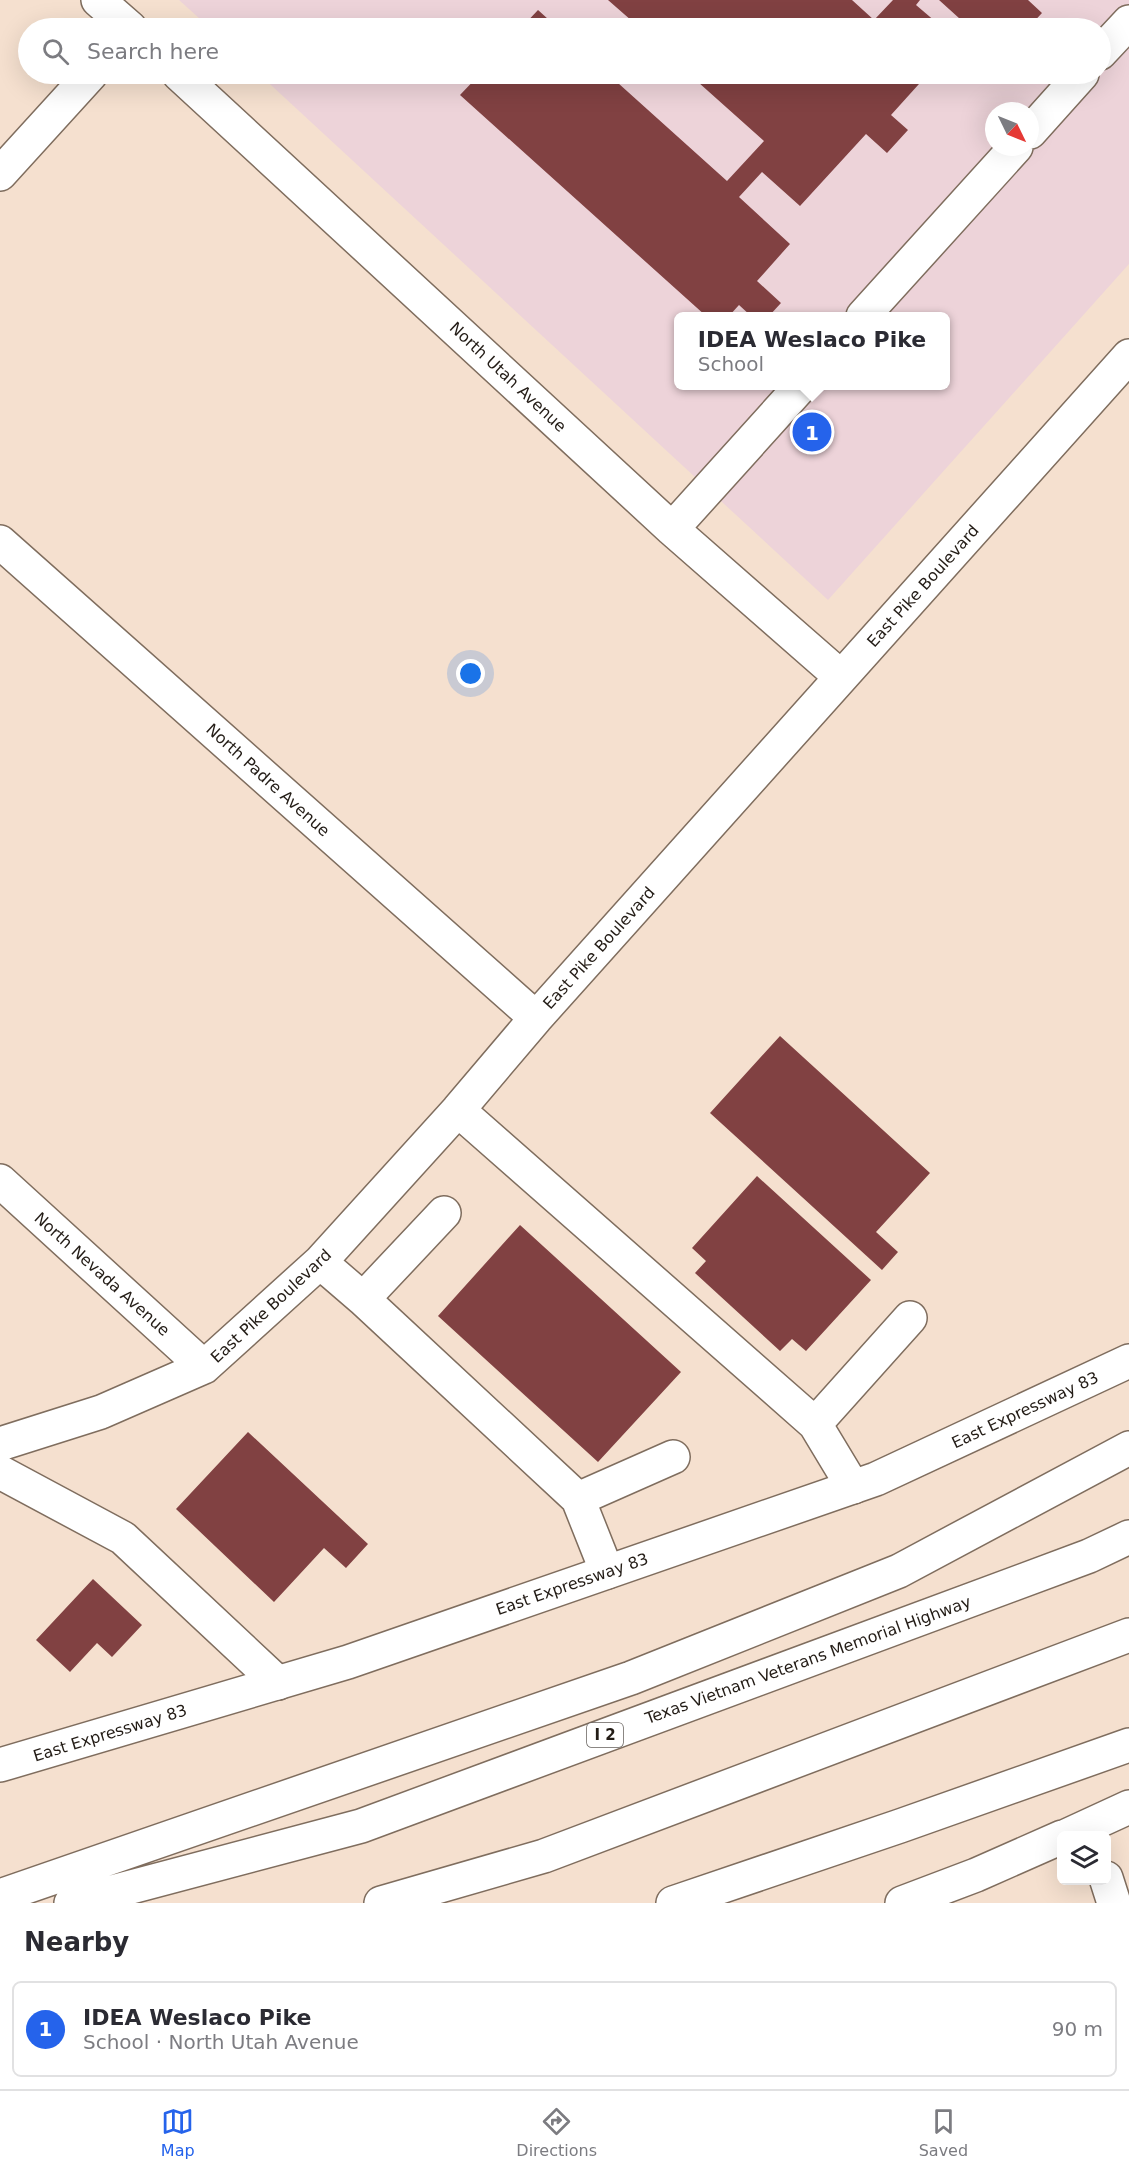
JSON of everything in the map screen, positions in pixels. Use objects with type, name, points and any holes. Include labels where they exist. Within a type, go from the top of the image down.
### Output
[{"type":"main road","points":[[98,0],[119,18]]},
{"type":"main road","points":[[1111,42],[1129,22]]},
{"type":"main road","points":[[0,174],[83,84]]},
{"type":"main road","name":"North Utah Avenue","points":[[190,84],[672,529],[841,677]]},
{"type":"main road","points":[[1039,122],[1073,84]]},
{"type":"main road","points":[[867,312],[1008,156]]},
{"type":"main road","name":"East Pike Boulevard","points":[[0,1444],[101,1412],[204,1367],[320,1262],[1129,356]]},
{"type":"main road","points":[[672,529],[797,390]]},
{"type":"main road","name":"North Padre Avenue","points":[[0,542],[536,1018]]},
{"type":"main road","points":[[458,1110],[815,1424],[853,1487]]},
{"type":"main road","name":"North Nevada Avenue","points":[[0,1181],[204,1367]]},
{"type":"main road","points":[[363,1299],[444,1212]]},
{"type":"main road","points":[[320,1262],[578,1498],[607,1572]]},
{"type":"main road","points":[[815,1424],[910,1318]]},
{"type":"main road","name":"East Expressway 83","points":[[0,1765],[348,1662],[876,1479],[1129,1361]]},
{"type":"main road","points":[[0,1896],[631,1678],[899,1571],[1129,1448]]},
{"type":"main road","points":[[578,1498],[673,1457]]},
{"type":"main road","points":[[0,1472],[123,1538],[278,1683]]},
{"type":"main road","name":"Texas Vietnam Veterans Memorial Highway","points":[[71,1903],[361,1826],[1089,1556],[1129,1537]]},
{"type":"main road","points":[[381,1903],[544,1856],[1129,1635]]},
{"type":"main road","points":[[673,1903],[1129,1745]]},
{"type":"main road","points":[[1082,1831],[1129,1808]]},
{"type":"main road","points":[[902,1903],[1057,1842]]},
{"type":"main road","points":[[1109,1885],[1114,1903]]},
{"type":"shaded area","points":[[179,0],[1129,0],[1129,264],[828,600],[270,84],[1111,84],[1111,18],[199,18]]},
{"type":"building","points":[[608,0],[852,0],[872,18],[629,18]]},
{"type":"building","points":[[893,0],[920,0],[916,5],[931,18],[876,18]]},
{"type":"building","points":[[939,0],[1028,0],[1042,13],[1037,18],[959,18]]},
{"type":"building","points":[[538,10],[547,18],[530,18]]},
{"type":"building","points":[[470,84],[619,84],[727,181],[764,141],[700,84],[919,84],[891,115],[908,130],[887,153],[866,134],[800,206],[762,172],[739,197],[790,244],[757,281],[781,303],[773,312],[747,312],[739,305],[733,312],[702,312],[460,95]]},
{"type":"building","points":[[780,1036],[930,1173],[876,1232],[898,1252],[882,1270],[710,1113]]},
{"type":"building","points":[[757,1176],[871,1280],[806,1351],[792,1339],[780,1351],[695,1273],[706,1261],[692,1248]]},
{"type":"building","points":[[520,1225],[681,1372],[598,1462],[438,1316]]},
{"type":"building","points":[[248,1432],[368,1544],[346,1568],[324,1548],[274,1602],[176,1509]]},
{"type":"building","points":[[93,1579],[142,1625],[112,1657],[97,1643],[70,1672],[36,1640]]},
{"type":"place","name":"IDEA Weslaco Pike","points":[[812,432]]}]
